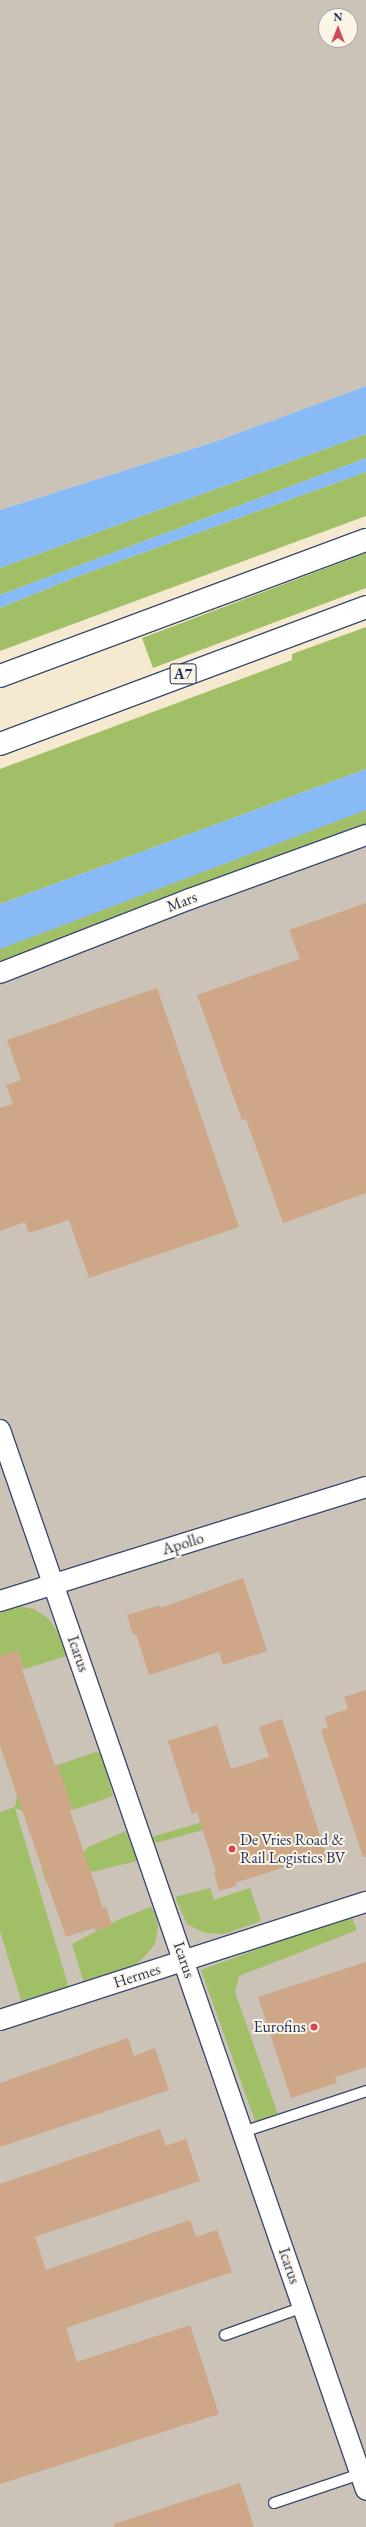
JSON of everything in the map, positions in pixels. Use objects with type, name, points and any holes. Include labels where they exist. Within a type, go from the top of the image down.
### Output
[{"type":"highway","points":[[0,676],[366,540]]},
{"type":"highway","name":"A7","points":[[0,744],[366,607]]},
{"type":"street","name":"Mars","points":[[0,973],[190,899],[366,835]]},
{"type":"street","name":"Icarus","points":[[0,1430],[185,1960],[363,2482]]},
{"type":"street","name":"Apollo","points":[[0,1601],[366,1486]]},
{"type":"street","name":"Hermes","points":[[0,2020],[366,1902]]},
{"type":"lane","points":[[243,2132],[366,2092]]},
{"type":"lane","points":[[225,2335],[303,2307]]},
{"type":"lane","points":[[274,2503],[363,2482]]},
{"type":"shaded area","points":[[0,0],[366,0],[366,386],[214,442],[0,510]]},
{"type":"shaded area","points":[[366,796],[366,2527],[0,2527],[0,937]]},
{"type":"green space","points":[[366,434],[366,458],[0,595],[0,568]]},
{"type":"green space","points":[[366,472],[366,516],[0,651],[0,608],[76,577]]},
{"type":"green space","points":[[366,553],[366,588],[153,668],[142,638]]},
{"type":"green space","points":[[366,627],[366,769],[0,904],[0,769],[292,660],[292,654]]},
{"type":"green space","points":[[366,810],[366,824],[177,892],[0,962],[0,949]]},
{"type":"green space","points":[[12,1605],[34,1609],[49,1619],[57,1631],[67,1656],[24,1669],[18,1651],[0,1658],[0,1609]]},
{"type":"green space","points":[[96,1752],[101,1754],[113,1796],[73,1810],[68,1796],[22,1811],[15,1808],[69,1988],[22,2003],[0,1931],[0,1812],[15,1807],[17,1796],[62,1780],[58,1765]]},
{"type":"green space","points":[[249,1808],[246,1818],[156,1843],[152,1837]]},
{"type":"green space","points":[[126,1831],[137,1861],[91,1872],[89,1867],[46,1882],[41,1867],[84,1852],[88,1847]]},
{"type":"green space","points":[[210,1888],[214,1900],[250,1888],[261,1921],[224,1934],[205,1933],[187,1924],[175,1897]]},
{"type":"green space","points":[[151,1907],[156,1915],[158,1927],[155,1944],[145,1956],[137,1964],[84,1983],[72,1944],[118,1920]]},
{"type":"green space","points":[[351,1915],[357,1930],[239,1976],[235,1992],[282,2126],[259,2132],[201,1970]]},
{"type":"water","points":[[366,386],[366,434],[0,568],[0,510],[214,442]]},
{"type":"water","points":[[366,458],[366,472],[76,577],[0,608],[0,595]]},
{"type":"water","points":[[366,769],[366,810],[0,949],[0,904]]},
{"type":"building","points":[[366,903],[366,1193],[283,1223],[246,1119],[242,1120],[197,995],[300,959],[289,930]]},
{"type":"building","points":[[157,988],[239,1227],[89,1278],[69,1220],[29,1233],[25,1222],[0,1231],[0,1108],[13,1104],[6,1085],[21,1080],[7,1040]]},
{"type":"building","points":[[243,1578],[267,1651],[223,1665],[219,1652],[149,1675],[136,1634],[133,1634],[127,1615],[160,1605],[161,1608]]},
{"type":"building","points":[[18,1651],[24,1669],[22,1670],[55,1766],[58,1765],[73,1810],[70,1811],[103,1908],[106,1907],[112,1925],[95,1931],[94,1928],[66,1937],[0,1746],[0,1656]]},
{"type":"building","points":[[366,1690],[366,1857],[363,1857],[321,1730],[328,1727],[325,1717],[348,1709],[344,1697]]},
{"type":"building","points":[[282,1719],[327,1857],[308,1863],[307,1860],[235,1883],[236,1886],[219,1891],[214,1873],[216,1872],[197,1812],[192,1814],[168,1741],[217,1725],[231,1769],[269,1757],[259,1727]]},
{"type":"building","points":[[366,1962],[366,2067],[335,2077],[337,2083],[291,2098],[258,1997]]},
{"type":"building","points":[[128,2038],[134,2056],[155,2048],[169,2090],[0,2147],[0,2083]]},
{"type":"building","points":[[160,2129],[166,2146],[186,2139],[200,2181],[35,2237],[46,2270],[190,2220],[196,2237],[217,2230],[232,2272],[66,2328],[77,2362],[190,2325],[219,2414],[0,2484],[0,2184]]},
{"type":"building","points":[[240,2483],[254,2527],[114,2527],[114,2524]]},
{"type":"place","name":"De Vries Road & Rail Logistics BV","points":[[232,1849]]},
{"type":"place","name":"Eurofins","points":[[314,2027]]}]
